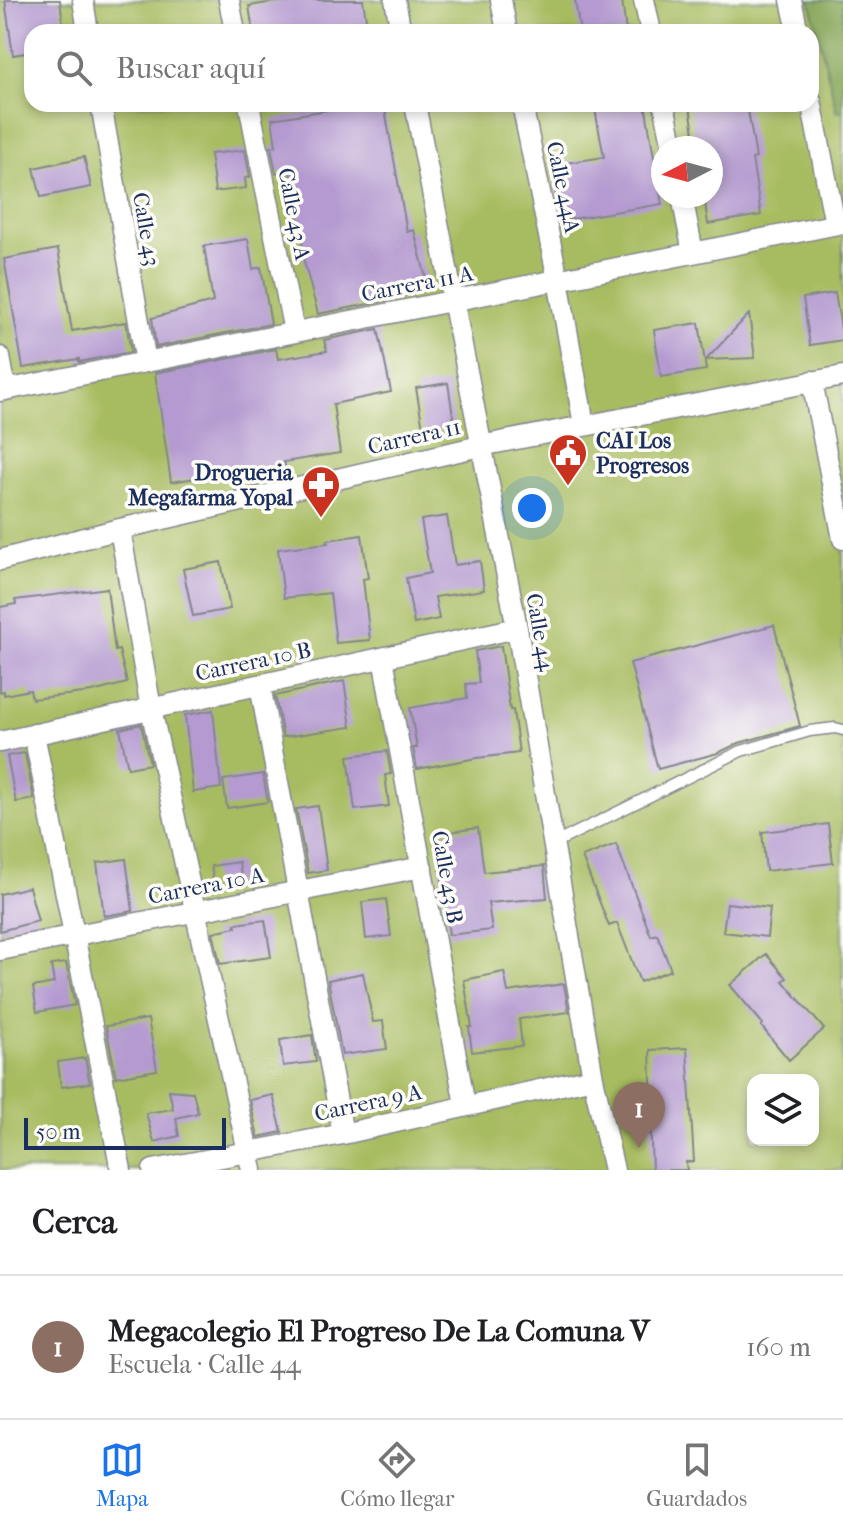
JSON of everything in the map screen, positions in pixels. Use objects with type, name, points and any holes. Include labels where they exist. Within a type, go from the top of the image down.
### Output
[{"type":"street","points":[[83,0],[87,24]]},
{"type":"street","points":[[229,0],[234,24]]},
{"type":"street","points":[[395,0],[400,24]]},
{"type":"street","points":[[501,0],[506,24]]},
{"type":"street","points":[[644,0],[649,24]]},
{"type":"street","points":[[791,0],[796,24]]},
{"type":"street","name":"Calle 43","points":[[102,112],[146,362]]},
{"type":"street","name":"Calle 43 A","points":[[251,112],[294,332]]},
{"type":"street","name":"Calle 44","points":[[417,112],[517,628],[593,1078],[614,1170]]},
{"type":"street","name":"Calle 44A","points":[[524,112],[584,425]]},
{"type":"street","points":[[666,112],[671,136]]},
{"type":"street","points":[[814,112],[839,223]]},
{"type":"street","points":[[684,208],[693,253]]},
{"type":"street","name":"Carrera 11 A","points":[[3,391],[839,223]]},
{"type":"street","points":[[0,357],[3,391]]},
{"type":"street","name":"Carrera 11","points":[[0,560],[120,529],[480,446],[843,376]]},
{"type":"street","points":[[812,381],[843,535]]},
{"type":"street","points":[[120,529],[151,709],[250,1161]]},
{"type":"street","name":"Carrera 10 B","points":[[0,742],[517,628]]},
{"type":"street","name":"Calle 43 B","points":[[383,658],[465,1105]]},
{"type":"street","points":[[260,685],[343,1134]]},
{"type":"street","points":[[34,734],[121,1170]]},
{"type":"street","name":"Carrera 10 A","points":[[0,950],[422,867]]},
{"type":"street","name":"Carrera 9 A","points":[[153,1170],[250,1161],[343,1134],[593,1078]]},
{"type":"lane","points":[[553,844],[741,751],[810,731],[843,730]]},
{"type":"green space","points":[[0,0],[843,0],[843,1170],[0,1170]]},
{"type":"green space","points":[[810,0],[843,0],[843,111],[837,112],[819,37],[819,24],[816,24]]},
{"type":"building","points":[[5,0],[60,0],[63,24],[24,24],[24,53],[13,55]]},
{"type":"building","points":[[286,0],[363,0],[367,24],[252,24],[249,6]]},
{"type":"building","points":[[575,0],[622,0],[625,24],[579,24]]},
{"type":"building","points":[[316,112],[385,112],[407,232],[414,230],[429,290],[318,314],[303,258],[290,171],[276,173],[271,147],[276,146],[272,119]]},
{"type":"building","points":[[596,112],[646,112],[651,139],[651,206],[560,221],[552,165],[604,157]]},
{"type":"building","points":[[691,112],[748,112],[761,215],[708,224],[706,208],[723,208],[723,136],[694,136]]},
{"type":"building","points":[[245,150],[250,177],[245,178],[246,188],[215,192],[210,154]]},
{"type":"building","points":[[84,157],[91,187],[41,197],[34,168]]},
{"type":"building","points":[[248,239],[253,269],[261,267],[271,324],[156,347],[152,318],[213,302],[204,246]]},
{"type":"building","points":[[58,249],[72,331],[126,322],[131,352],[23,368],[4,259]]},
{"type":"building","points":[[835,293],[843,340],[810,345],[803,298]]},
{"type":"building","points":[[749,314],[755,358],[706,360]]},
{"type":"building","points":[[699,323],[706,370],[661,377],[654,330]]},
{"type":"building","points":[[378,329],[391,392],[333,404],[340,453],[284,462],[285,466],[258,471],[258,468],[171,482],[155,373],[276,349],[278,359],[327,351],[324,340]]},
{"type":"building","points":[[448,383],[455,429],[424,434],[416,388]]},
{"type":"building","points":[[447,516],[455,565],[480,561],[484,590],[435,597],[439,619],[414,624],[406,578],[430,573],[421,520]]},
{"type":"building","points":[[362,535],[368,578],[363,579],[370,640],[336,643],[330,593],[284,598],[278,549]]},
{"type":"building","points":[[221,562],[230,609],[193,616],[183,569]]},
{"type":"building","points":[[107,588],[115,651],[119,650],[127,683],[92,692],[32,699],[30,690],[4,695],[4,691],[0,692],[0,607],[16,604],[15,600]]},
{"type":"building","points":[[774,625],[800,726],[658,769],[630,663]]},
{"type":"building","points":[[501,646],[519,753],[417,769],[410,708],[467,698],[466,684],[479,683],[475,651]]},
{"type":"building","points":[[344,681],[351,727],[283,737],[275,696]]},
{"type":"building","points":[[213,710],[221,788],[193,792],[185,715]]},
{"type":"building","points":[[141,724],[150,764],[128,768],[120,729]]},
{"type":"building","points":[[387,751],[391,774],[385,775],[389,806],[355,810],[348,756]]},
{"type":"building","points":[[25,753],[34,799],[16,802],[7,756]]},
{"type":"building","points":[[263,774],[268,802],[227,808],[223,780]]},
{"type":"building","points":[[318,806],[327,870],[308,873],[296,809]]},
{"type":"building","points":[[828,824],[833,863],[766,871],[762,832]]},
{"type":"building","points":[[478,828],[484,872],[544,866],[547,898],[488,903],[492,930],[449,935],[436,834]]},
{"type":"building","points":[[616,844],[651,936],[657,934],[671,970],[640,982],[617,923],[609,926],[582,857]]},
{"type":"building","points":[[126,859],[133,911],[104,916],[97,863]]},
{"type":"building","points":[[239,862],[242,882],[214,886],[211,866]]},
{"type":"building","points":[[29,887],[38,921],[0,931],[0,894]]},
{"type":"building","points":[[386,899],[391,936],[366,939],[362,902]]},
{"type":"building","points":[[727,903],[770,908],[767,937],[723,932]]},
{"type":"building","points":[[265,920],[271,957],[220,964],[213,932],[236,927],[235,924]]},
{"type":"building","points":[[766,954],[787,978],[783,981],[824,1029],[789,1060],[730,985]]},
{"type":"building","points":[[66,963],[75,1005],[37,1012],[33,987],[54,983],[51,965]]},
{"type":"building","points":[[504,972],[508,992],[564,984],[569,1012],[519,1019],[522,1046],[472,1052],[469,1027],[472,1027],[464,980]]},
{"type":"building","points":[[363,973],[373,1022],[383,1021],[387,1049],[342,1055],[328,980]]},
{"type":"building","points":[[148,1019],[157,1070],[116,1077],[106,1026]]},
{"type":"building","points":[[312,1035],[316,1062],[283,1066],[280,1040]]},
{"type":"building","points":[[687,1048],[694,1162],[686,1162],[687,1170],[652,1170],[650,1050]]},
{"type":"building","points":[[85,1058],[90,1083],[61,1087],[58,1062]]},
{"type":"building","points":[[169,1090],[193,1092],[198,1113],[176,1118],[179,1136],[154,1142],[146,1113],[173,1109]]},
{"type":"building","points":[[273,1095],[282,1132],[258,1137],[250,1100]]},
{"type":"place","name":"CAI Los Progresos","points":[[568,487]]},
{"type":"place","name":"Drogueria Megafarma Yopal","points":[[321,519]]},
{"type":"place","name":"Megacolegio El Progreso De La Comuna V","points":[[639,1148]]}]
